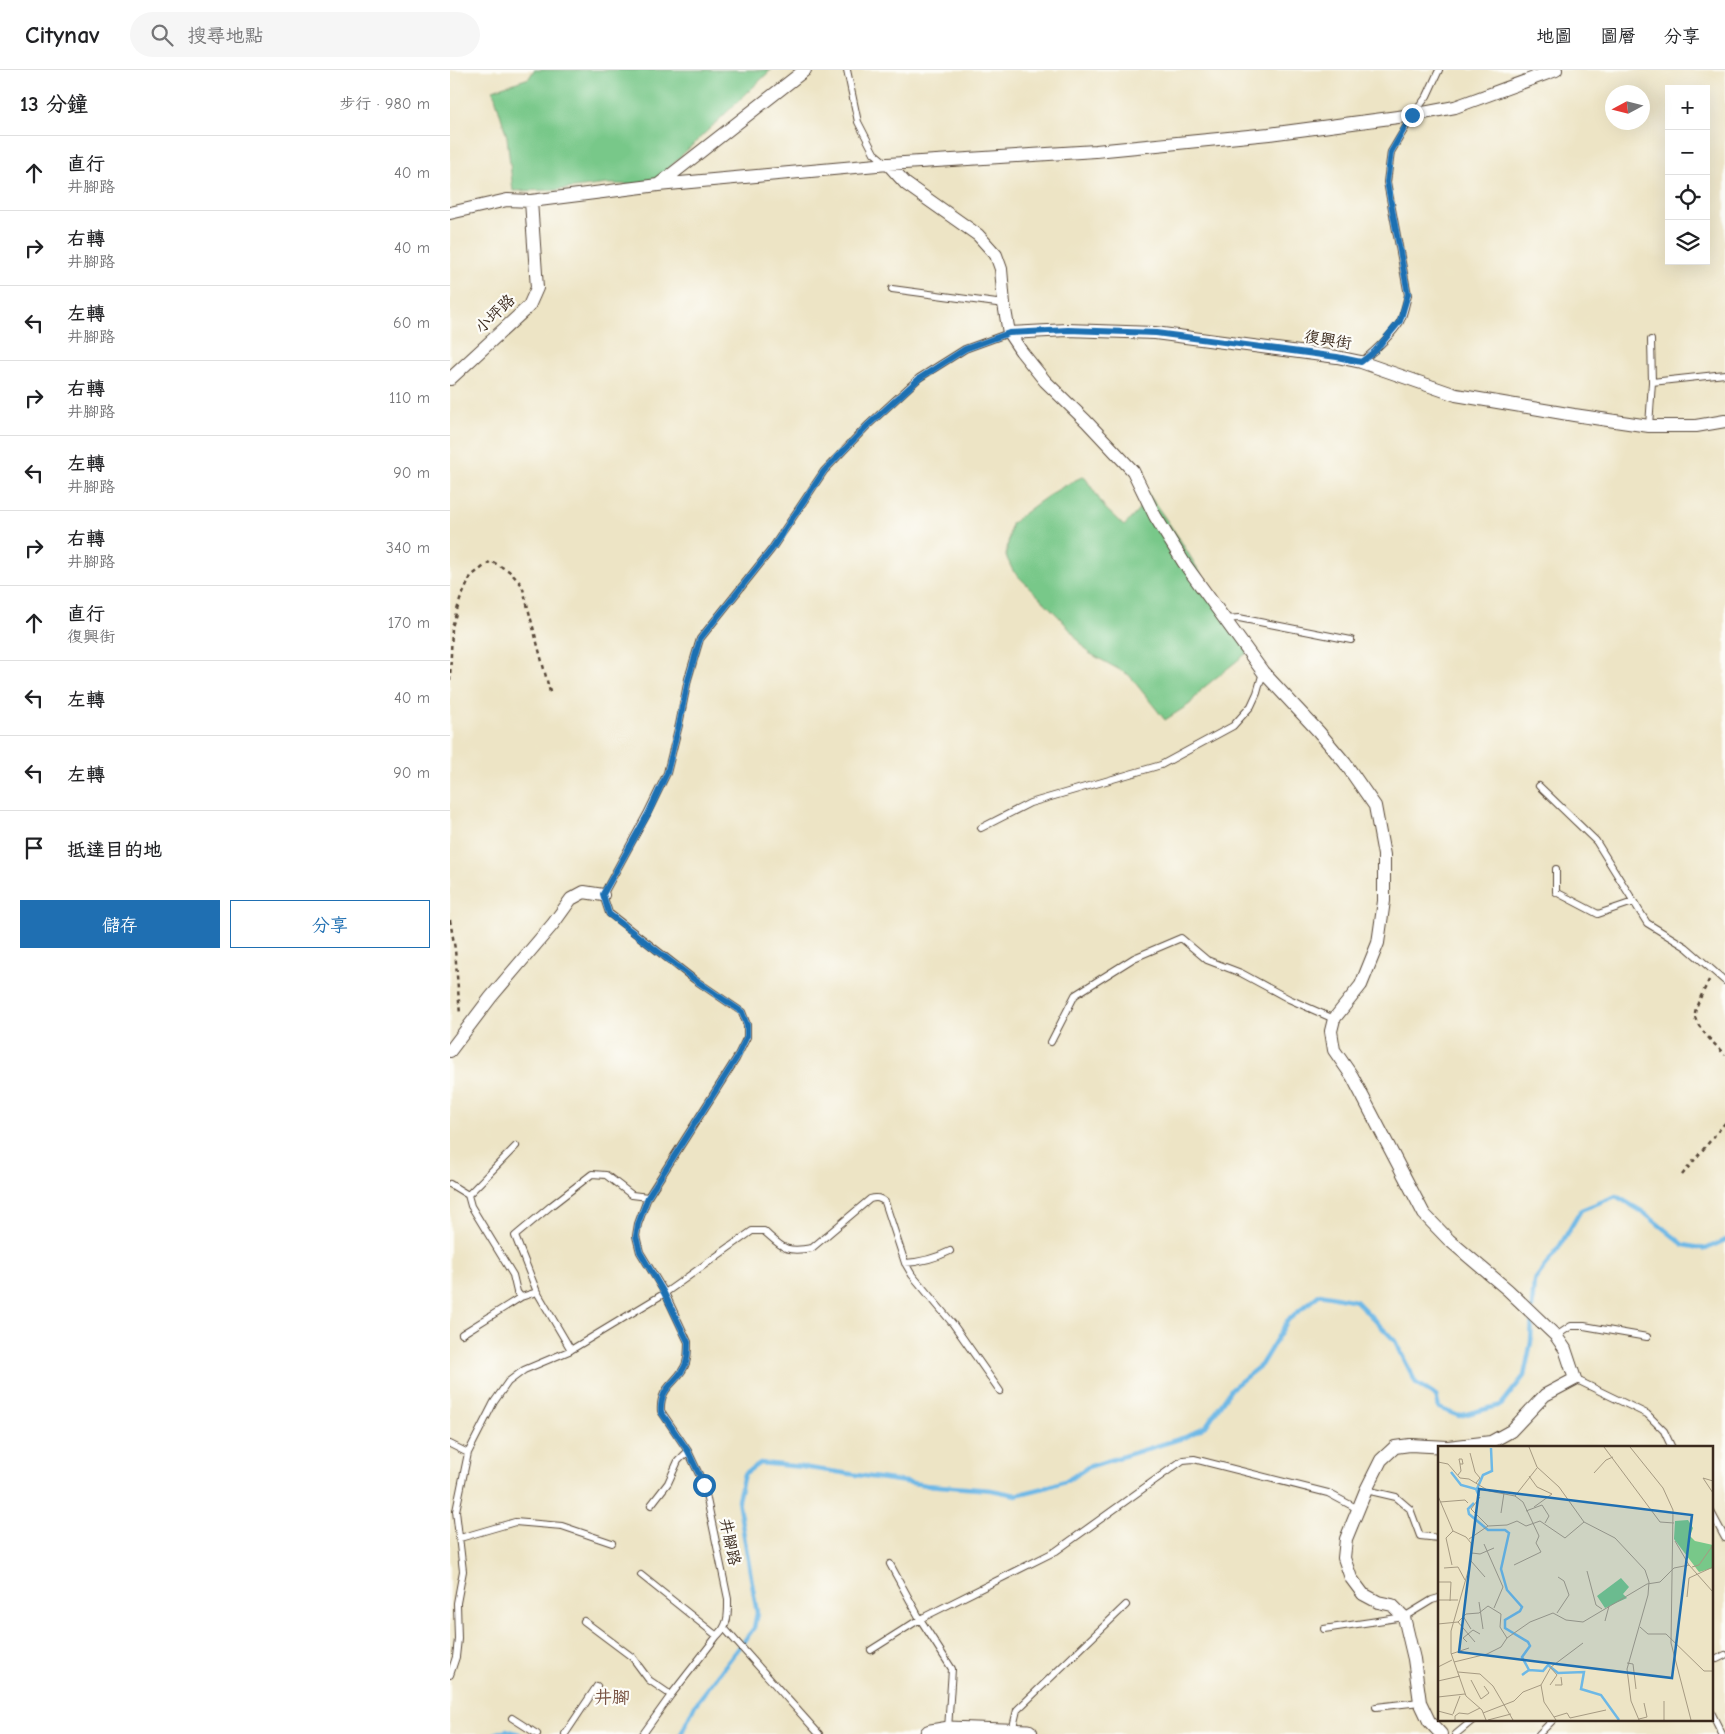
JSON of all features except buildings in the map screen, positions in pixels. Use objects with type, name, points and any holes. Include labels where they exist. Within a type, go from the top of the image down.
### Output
[{"type":"street","points":[[658,185],[805,70]]},
{"type":"street","points":[[450,213],[507,200],[531,201],[658,185],[888,164],[1096,151],[1269,134],[1412,115],[1455,107],[1556,70]]},
{"type":"street","points":[[888,164],[906,184],[978,235],[996,255],[1001,269],[1009,333],[1045,380],[1133,471],[1155,516],[1184,563],[1263,672],[1334,751],[1375,806],[1384,855],[1384,900],[1378,943],[1361,986],[1334,1019],[1331,1031],[1334,1050],[1352,1076],[1424,1214],[1449,1240],[1508,1290],[1556,1336],[1565,1350],[1575,1380],[1546,1394],[1512,1431],[1491,1442],[1457,1446]]},
{"type":"street","name":"小坪路","points":[[450,378],[528,306],[537,288],[531,201]]},
{"type":"street","name":"復興街","points":[[1009,333],[1068,330],[1156,333],[1337,357],[1361,362],[1456,395],[1649,426],[1696,426],[1725,421]]},
{"type":"street","points":[[450,1051],[571,899],[584,892],[603,894]]},
{"type":"street","points":[[1438,1446],[1410,1445],[1395,1447],[1381,1460],[1366,1490],[1346,1539],[1344,1558],[1350,1578],[1363,1594],[1378,1602],[1392,1605],[1404,1617],[1414,1658],[1420,1702],[1429,1721],[1442,1734]]},
{"type":"street","points":[[939,1732],[1020,1733]]},
{"type":"lane","points":[[847,70],[858,122],[874,153],[888,164]]},
{"type":"lane","points":[[1361,362],[1375,351],[1400,321],[1408,294],[1387,182],[1391,152],[1412,115],[1427,96],[1439,70]]},
{"type":"lane","points":[[892,289],[1004,304]]},
{"type":"lane","points":[[603,894],[648,814],[667,773],[688,680],[700,639],[771,550],[824,471],[867,426],[920,378],[965,349],[1009,333]]},
{"type":"lane","points":[[1649,426],[1652,382],[1651,340]]},
{"type":"lane","points":[[1652,382],[1725,374]]},
{"type":"lane","points":[[1225,619],[1239,618],[1351,640]]},
{"type":"lane","points":[[981,828],[1030,803],[1161,765],[1233,726],[1251,706],[1258,694],[1263,672]]},
{"type":"lane","points":[[1539,786],[1596,841],[1647,922],[1686,946],[1725,981]]},
{"type":"lane","points":[[1556,869],[1556,892],[1598,914],[1634,902]]},
{"type":"lane","name":"井腳路","points":[[603,894],[609,914],[695,980],[742,1012],[747,1025],[747,1036],[736,1059],[648,1197],[638,1224],[636,1236],[640,1252],[664,1293],[688,1342],[686,1364],[664,1393],[660,1404],[661,1412],[688,1451],[704,1485],[728,1599],[728,1615],[725,1629]]},
{"type":"lane","points":[[1051,1042],[1076,995],[1134,958],[1181,938],[1207,960],[1241,973],[1289,999],[1334,1019]]},
{"type":"lane","points":[[468,1195],[516,1146]]},
{"type":"lane","points":[[571,1350],[537,1292],[516,1236],[592,1174],[606,1175],[632,1195],[648,1197]]},
{"type":"lane","points":[[450,1184],[468,1195],[472,1206],[513,1275],[517,1292],[521,1298]]},
{"type":"lane","points":[[450,1675],[456,1657],[458,1639],[457,1603],[463,1571],[456,1511],[468,1453],[482,1424],[508,1382],[524,1370],[571,1350],[664,1293],[752,1231],[764,1230],[783,1248],[802,1250],[812,1248],[870,1199],[875,1197],[881,1198],[885,1202],[905,1263],[912,1275],[953,1324],[1000,1391]]},
{"type":"lane","points":[[905,1263],[924,1262],[950,1251]]},
{"type":"lane","points":[[462,1334],[521,1298],[537,1292]]},
{"type":"lane","points":[[1556,1336],[1571,1326],[1584,1326],[1647,1337]]},
{"type":"lane","points":[[1575,1380],[1647,1414],[1664,1431],[1671,1446]]},
{"type":"lane","points":[[450,1444],[468,1453]]},
{"type":"lane","points":[[651,1505],[668,1483],[678,1461],[688,1451]]},
{"type":"lane","points":[[871,1650],[920,1619],[1056,1551],[1183,1460],[1194,1459],[1328,1493],[1358,1509]]},
{"type":"lane","points":[[1366,1490],[1396,1498],[1410,1509],[1420,1536],[1438,1538]]},
{"type":"lane","points":[[460,1538],[515,1522],[562,1526],[612,1543]]},
{"type":"lane","points":[[1714,1523],[1725,1538]]},
{"type":"lane","points":[[890,1564],[920,1619],[952,1669],[939,1732]]},
{"type":"lane","points":[[641,1575],[717,1636]]},
{"type":"lane","points":[[1324,1629],[1404,1617],[1438,1598]]},
{"type":"lane","points":[[1020,1733],[1017,1710],[1126,1605]]},
{"type":"lane","points":[[584,1621],[632,1657],[649,1680],[671,1695]]},
{"type":"lane","points":[[643,1734],[717,1636],[725,1629],[819,1734]]},
{"type":"lane","points":[[1717,1659],[1725,1655]]},
{"type":"lane","points":[[565,1734],[597,1686]]},
{"type":"lane","points":[[1376,1707],[1420,1702]]},
{"type":"lane","points":[[1712,1714],[1722,1734]]},
{"type":"lane","points":[[512,1718],[538,1734]]},
{"type":"lane","points":[[1456,1734],[1471,1722]]},
{"type":"lane","points":[[1540,1734],[1551,1722]]},
{"type":"path","points":[[450,681],[452,627],[460,600],[470,576],[491,561],[509,570],[522,585],[551,696]]},
{"type":"path","points":[[450,920],[455,949],[457,993],[463,1034]]},
{"type":"path","points":[[1713,971],[1695,1014],[1696,1020],[1705,1034],[1725,1055]]},
{"type":"path","points":[[1682,1175],[1725,1123]]},
{"type":"green space","points":[[534,70],[771,70],[653,185],[608,184],[557,190],[513,191],[507,137],[493,90],[529,78]]},
{"type":"green space","points":[[1084,476],[1105,508],[1124,526],[1137,512],[1147,492],[1179,538],[1248,652],[1202,689],[1190,704],[1165,720],[1129,675],[1089,653],[1061,619],[1013,571],[1006,556],[1011,524],[1046,497]]},
{"type":"waterway","points":[[1532,1308],[1534,1281],[1558,1249],[1581,1210],[1616,1196],[1643,1212],[1684,1245],[1706,1249],[1725,1240]]},
{"type":"waterway","points":[[681,1734],[695,1705],[754,1628],[757,1613],[738,1500],[744,1474],[760,1463],[802,1467],[926,1485],[991,1490],[1016,1495],[1044,1488],[1068,1480],[1088,1467],[1186,1437],[1206,1426],[1232,1388],[1261,1365],[1288,1320],[1320,1294],[1356,1301],[1395,1341],[1416,1383],[1436,1396],[1439,1408],[1459,1416],[1501,1405],[1524,1376],[1531,1342],[1532,1316]]},
{"type":"waterway","points":[[495,1734],[506,1730],[519,1734]]},
{"type":"district","name":"井腳","points":[[612,1697]]},
{"type":"route","points":[[704,1485],[688,1451],[661,1412],[660,1404],[664,1393],[686,1364],[688,1342],[664,1293],[640,1252],[636,1236],[642,1210],[648,1197],[676,1156],[736,1059],[747,1036],[747,1025],[742,1012],[695,980],[609,914],[603,894],[648,814],[667,773],[688,680],[700,639],[771,550],[824,471],[867,426],[920,378],[965,349],[1009,333],[1104,330],[1156,333],[1337,357],[1361,362],[1375,351],[1400,321],[1408,294],[1387,182],[1391,152],[1412,115]]}]
